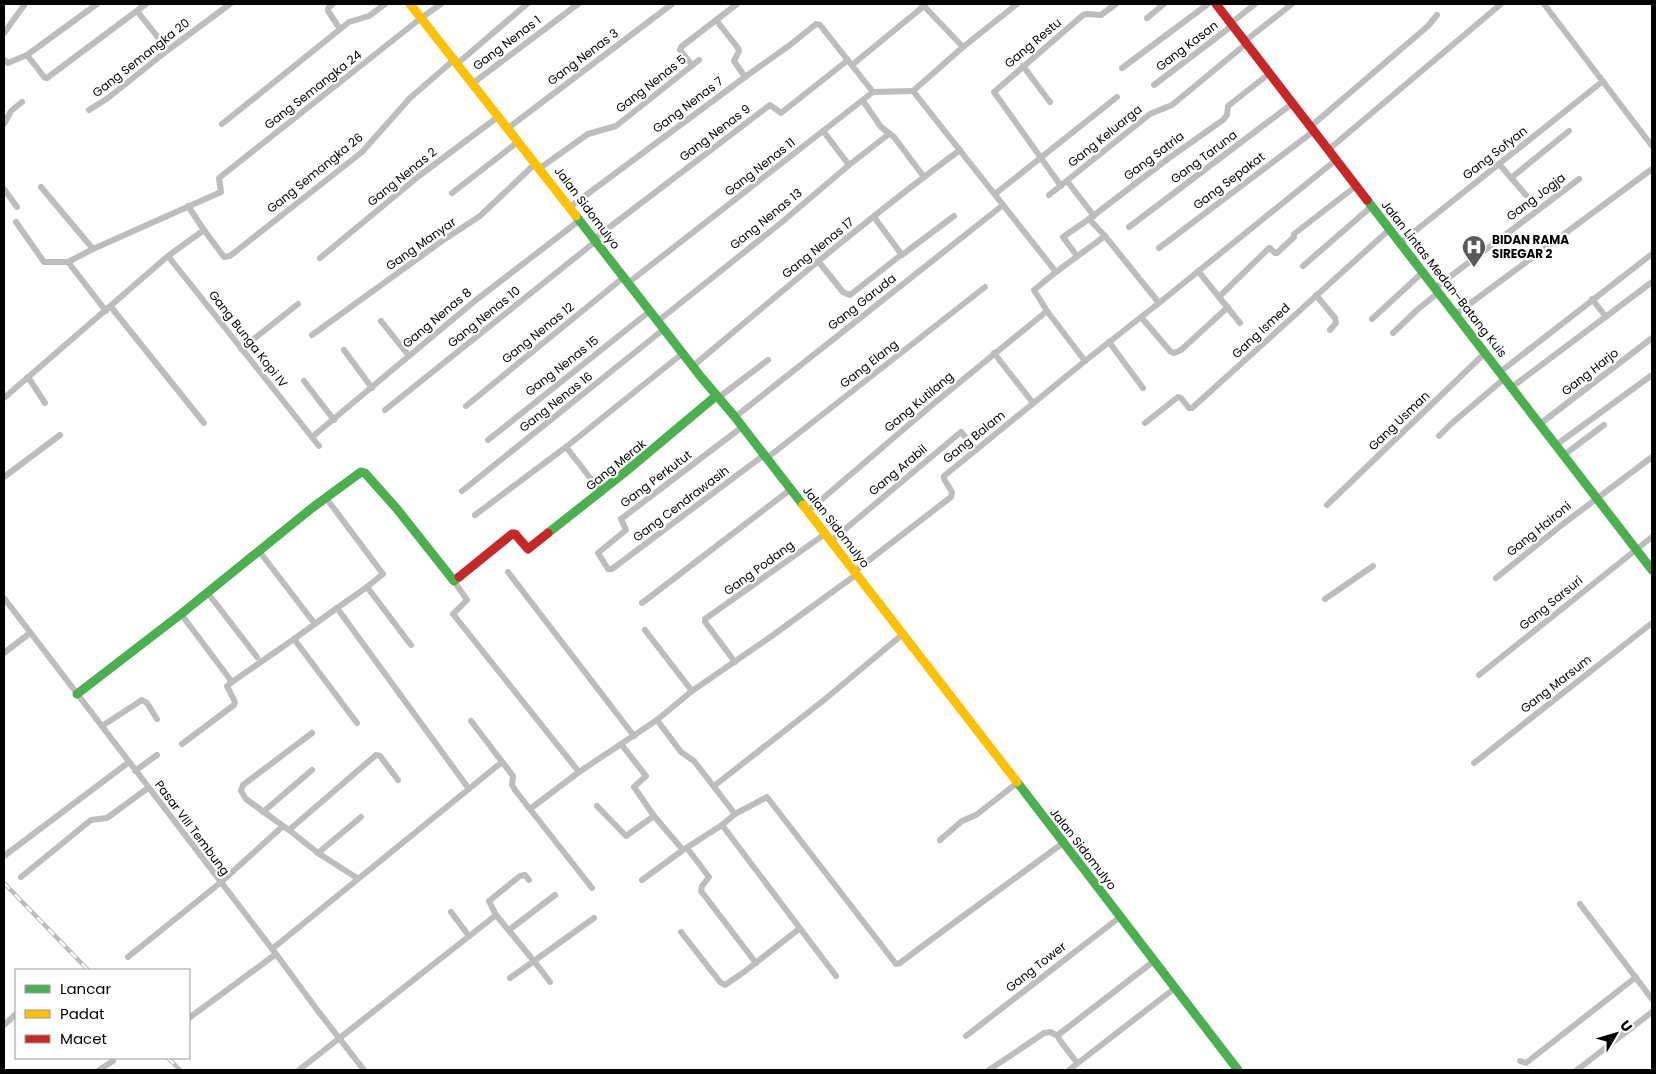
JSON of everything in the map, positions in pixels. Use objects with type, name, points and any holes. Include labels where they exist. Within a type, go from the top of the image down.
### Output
[{"type":"main road","name":"Jalan Sidomulyo","points":[[410,4],[500,116],[717,397],[791,489],[1238,1070]]},
{"type":"main road","name":"Jalan Lintas Medan–Batang Kuis","points":[[1216,4],[1652,570]]},
{"type":"main road","name":"Gang Merak","points":[[454,581],[512,534],[515,534],[528,549],[602,493],[717,397]]},
{"type":"main road","points":[[77,694],[361,472],[365,472],[397,509],[454,581]]},
{"type":"street","points":[[4,33],[25,4]]},
{"type":"street","points":[[4,60],[8,63],[27,55],[97,4]]},
{"type":"street","points":[[27,55],[44,78],[47,78],[146,4]]},
{"type":"street","name":"Gang Semangka 20","points":[[89,110],[108,98],[230,4]]},
{"type":"street","points":[[333,4],[328,8],[328,11],[340,29]]},
{"type":"street","points":[[222,124],[349,22],[370,16],[385,4]]},
{"type":"street","name":"Gang Semangka 24","points":[[188,206],[221,191],[218,179],[441,4]]},
{"type":"street","name":"Gang Semangka 26","points":[[204,230],[224,257],[228,257],[362,152],[410,98],[527,4]]},
{"type":"street","name":"Gang Nenas 1","points":[[473,83],[578,4]]},
{"type":"street","name":"Gang Nenas 3","points":[[508,128],[672,4]]},
{"type":"street","points":[[692,65],[680,50],[681,47],[737,4]]},
{"type":"street","points":[[963,47],[923,5],[850,63],[873,92],[913,91],[963,47],[1017,4]]},
{"type":"street","name":"Gang Restu","points":[[1040,158],[994,92],[1083,16],[1087,14],[1101,15],[1116,4]]},
{"type":"street","points":[[1147,18],[1164,4]]},
{"type":"street","points":[[1122,68],[1208,4]]},
{"type":"street","name":"Gang Kasan","points":[[1154,85],[1255,4]]},
{"type":"street","name":"Gang Keluarga","points":[[1050,196],[1150,114],[1172,105],[1292,4]]},
{"type":"street","points":[[1328,150],[1500,4]]},
{"type":"street","points":[[1544,4],[1652,146]]},
{"type":"street","points":[[137,10],[168,50]]},
{"type":"street","name":"Gang Sepakat","points":[[1159,248],[1312,129],[1438,15]]},
{"type":"street","points":[[716,20],[738,48],[739,51],[734,61],[745,77]]},
{"type":"street","name":"Gang Nenas 7","points":[[570,207],[745,77],[790,46],[816,24],[820,25],[850,63]]},
{"type":"street","name":"Gang Nenas 5","points":[[538,166],[588,134],[616,126],[698,60]]},
{"type":"street","name":"Gang Nenas 9","points":[[595,240],[769,105],[781,113],[850,63]]},
{"type":"street","points":[[1023,66],[1050,102]]},
{"type":"street","name":"Gang Satria","points":[[1077,256],[1063,237],[1092,218],[1169,158],[1223,120],[1227,115],[1228,106],[1270,73]]},
{"type":"street","name":"Gang Sofyan","points":[[1400,242],[1603,82]]},
{"type":"street","points":[[913,91],[1056,272]]},
{"type":"street","name":"Gang Nenas 11","points":[[626,280],[824,132],[873,92]]},
{"type":"street","points":[[995,194],[1118,97]]},
{"type":"street","points":[[863,101],[882,127],[894,137],[924,177]]},
{"type":"street","points":[[4,124],[11,111],[22,102]]},
{"type":"street","name":"Gang Taruna","points":[[1129,227],[1293,104]]},
{"type":"street","name":"Gang Nenas 2","points":[[320,258],[419,176],[500,116]]},
{"type":"street","points":[[824,132],[849,164]]},
{"type":"street","points":[[1511,178],[1569,132]]},
{"type":"street","name":"Gang Nenas 13","points":[[658,321],[782,222],[849,164],[889,134]]},
{"type":"street","points":[[452,193],[519,141]]},
{"type":"street","name":"Gang Nenas 17","points":[[693,366],[818,262],[960,150]]},
{"type":"street","points":[[1040,158],[1061,186]]},
{"type":"street","name":"Gang Balam","points":[[856,573],[951,497],[952,492],[943,478],[1033,403],[1336,160]]},
{"type":"street","points":[[1499,164],[1526,195]]},
{"type":"street","name":"Gang Manyar","points":[[312,335],[480,216],[538,166]]},
{"type":"street","points":[[1456,314],[1652,169]]},
{"type":"street","name":"Gang Jogja","points":[[1392,333],[1437,290],[1579,178]]},
{"type":"street","points":[[1067,181],[1105,236],[1159,303]]},
{"type":"street","points":[[1220,297],[1270,248],[1275,253],[1278,253],[1291,242],[1294,234],[1356,186]]},
{"type":"street","points":[[41,187],[93,249]]},
{"type":"street","points":[[4,189],[17,207]]},
{"type":"street","name":"Gang Garuda","points":[[735,417],[1003,205]]},
{"type":"street","points":[[4,398],[168,256],[204,230],[188,206],[68,262],[44,262],[16,222]]},
{"type":"street","points":[[1303,266],[1372,206]]},
{"type":"street","points":[[818,262],[843,292],[850,295],[954,216]]},
{"type":"street","points":[[874,217],[902,255]]},
{"type":"street","name":"Gang Nenas 8","points":[[311,436],[334,420],[476,300],[580,220]]},
{"type":"street","name":"Gang Ismed","points":[[1145,423],[1178,397],[1189,408],[1192,408],[1390,229]]},
{"type":"street","points":[[1085,361],[1047,311],[1034,290],[1105,236]]},
{"type":"street","name":"Gang Nenas 10","points":[[385,410],[595,240]]},
{"type":"street","points":[[1439,436],[1503,375],[1592,299],[1652,254]]},
{"type":"street","name":"Gang Bunga Kopi IV","points":[[168,256],[319,446]]},
{"type":"street","points":[[68,262],[204,423]]},
{"type":"street","points":[[1198,272],[1240,323]]},
{"type":"street","points":[[1372,318],[1423,272]]},
{"type":"street","name":"Gang Nenas 12","points":[[466,406],[626,280]]},
{"type":"street","points":[[1512,387],[1652,282]]},
{"type":"street","name":"Gang Elang","points":[[766,457],[985,287]]},
{"type":"street","points":[[1316,295],[1335,318],[1336,323],[1330,330]]},
{"type":"street","points":[[1592,299],[1606,317]]},
{"type":"street","points":[[241,349],[298,304]]},
{"type":"street","points":[[1141,317],[1170,351],[1174,353],[1181,350],[1228,307]]},
{"type":"street","name":"Gang Nenas 15","points":[[488,440],[650,311]]},
{"type":"street","name":"Gang Kutilang","points":[[808,511],[994,353],[1047,311]]},
{"type":"street","points":[[381,321],[409,356]]},
{"type":"street","name":"Gang Nenas 16","points":[[462,491],[664,329]]},
{"type":"street","name":"Gang Harjo","points":[[1540,424],[1652,338]]},
{"type":"street","points":[[1109,342],[1143,388]]},
{"type":"street","points":[[344,350],[372,388]]},
{"type":"street","points":[[475,515],[566,447],[683,353]]},
{"type":"street","points":[[994,353],[1033,403]]},
{"type":"street","name":"Gang Usman","points":[[1328,505],[1485,353]]},
{"type":"street","points":[[717,397],[768,360]]},
{"type":"street","points":[[1556,445],[1652,375]]},
{"type":"street","points":[[28,377],[44,403]]},
{"type":"street","points":[[304,381],[334,420]]},
{"type":"street","points":[[1564,455],[1604,425]]},
{"type":"street","name":"Gang Perkutut","points":[[610,570],[598,553],[626,530],[621,519],[742,427]]},
{"type":"street","name":"Gang Arabil","points":[[828,537],[961,432],[976,450]]},
{"type":"street","points":[[4,477],[60,435]]},
{"type":"street","points":[[566,447],[602,493]]},
{"type":"street","name":"Gang Cendrawasih","points":[[610,570],[766,457]]},
{"type":"street","name":"Gang Haironi","points":[[1496,578],[1652,457]]},
{"type":"street","points":[[642,602],[791,489]]},
{"type":"street","points":[[182,744],[234,705],[235,702],[227,686],[383,574],[326,498]]},
{"type":"street","name":"Gang Podang","points":[[735,662],[705,622],[705,619],[828,537]]},
{"type":"street","name":"Gang Sarsuri","points":[[1479,675],[1652,537]]},
{"type":"street","points":[[259,551],[314,624]]},
{"type":"street","points":[[1325,599],[1373,566]]},
{"type":"street","points":[[508,572],[634,736]]},
{"type":"street","points":[[530,809],[578,772],[634,736],[692,691],[735,662],[856,573]]},
{"type":"street","points":[[454,581],[467,600],[453,614],[578,772]]},
{"type":"street","points":[[367,587],[412,645]]},
{"type":"street","points":[[207,592],[257,657]]},
{"type":"street","name":"Pasar VIII Tembung","points":[[4,598],[364,1070]]},
{"type":"street","points":[[337,608],[469,789]]},
{"type":"street","points":[[180,614],[232,682]]},
{"type":"street","name":"Gang Marsum","points":[[1474,763],[1652,624]]},
{"type":"street","points":[[644,630],[692,691]]},
{"type":"street","points":[[4,653],[30,633]]},
{"type":"street","points":[[714,786],[824,700],[903,634]]},
{"type":"street","points":[[294,639],[356,723]]},
{"type":"street","points":[[102,726],[142,700],[147,703],[157,718]]},
{"type":"street","points":[[656,720],[681,752],[694,761],[735,814]]},
{"type":"street","points":[[471,721],[514,776],[512,785],[592,888]]},
{"type":"street","points":[[312,733],[243,785],[241,791],[246,799],[263,812],[357,878]]},
{"type":"street","points":[[621,744],[646,776],[634,787],[654,816],[709,876],[701,890],[756,963]]},
{"type":"street","points":[[135,771],[156,755]]},
{"type":"street","points":[[128,957],[376,755],[380,756],[398,780]]},
{"type":"street","points":[[4,856],[129,762]]},
{"type":"street","points":[[190,1017],[274,952],[357,878],[502,762]]},
{"type":"street","points":[[263,812],[312,770]]},
{"type":"street","points":[[940,840],[962,821],[977,814],[1016,783]]},
{"type":"street","points":[[21,877],[91,820],[107,818],[148,788]]},
{"type":"street","points":[[642,880],[735,814],[767,797],[896,964],[976,908],[1062,843]]},
{"type":"street","points":[[596,806],[626,836],[654,816]]},
{"type":"street","points":[[318,852],[361,817]]},
{"type":"street","points":[[722,825],[836,976]]},
{"type":"street","points":[[529,880],[524,875],[520,876],[489,899],[489,904],[550,982]]},
{"type":"street","points":[[509,930],[555,895]]},
{"type":"street","points":[[1580,904],[1651,995]]},
{"type":"street","points":[[450,912],[469,936]]},
{"type":"street","points":[[299,1070],[496,915]]},
{"type":"street","name":"Gang Tower","points":[[966,1036],[1120,917]]},
{"type":"street","points":[[510,978],[594,918]]},
{"type":"street","points":[[681,932],[723,985],[756,963],[799,929]]},
{"type":"street","points":[[1058,1036],[1154,961]]},
{"type":"street","points":[[1520,1061],[1526,1063],[1636,977]]},
{"type":"street","points":[[1069,1070],[1175,988]]},
{"type":"street","points":[[1577,1070],[1652,1012]]},
{"type":"street","points":[[4,1025],[15,1015]]},
{"type":"street","points":[[989,1070],[1044,1033],[1050,1032],[1058,1036],[1077,1063]]},
{"type":"street","points":[[99,1070],[113,1061]]},
{"type":"railway","points":[[4,883],[87,969]]},
{"type":"railway","points":[[169,1059],[180,1070]]},
{"type":"traffic: fast","points":[[1367,200],[1652,570]]},
{"type":"traffic: fast","points":[[576,216],[803,505]]},
{"type":"traffic: fast","points":[[548,533],[624,473],[716,396]]},
{"type":"traffic: fast","points":[[77,694],[181,614],[312,508],[361,472],[365,473],[397,509],[454,581],[459,577]]},
{"type":"traffic: fast","points":[[1017,782],[1238,1070]]},
{"type":"traffic: slow","points":[[410,4],[576,216]]},
{"type":"traffic: slow","points":[[803,505],[1017,782]]},
{"type":"traffic: jam","points":[[1216,4],[1367,200]]},
{"type":"traffic: jam","points":[[459,577],[512,534],[515,534],[528,549],[548,533]]},
{"type":"place","name":"BIDAN RAMA SIREGAR 2","points":[[1474,268]]}]
